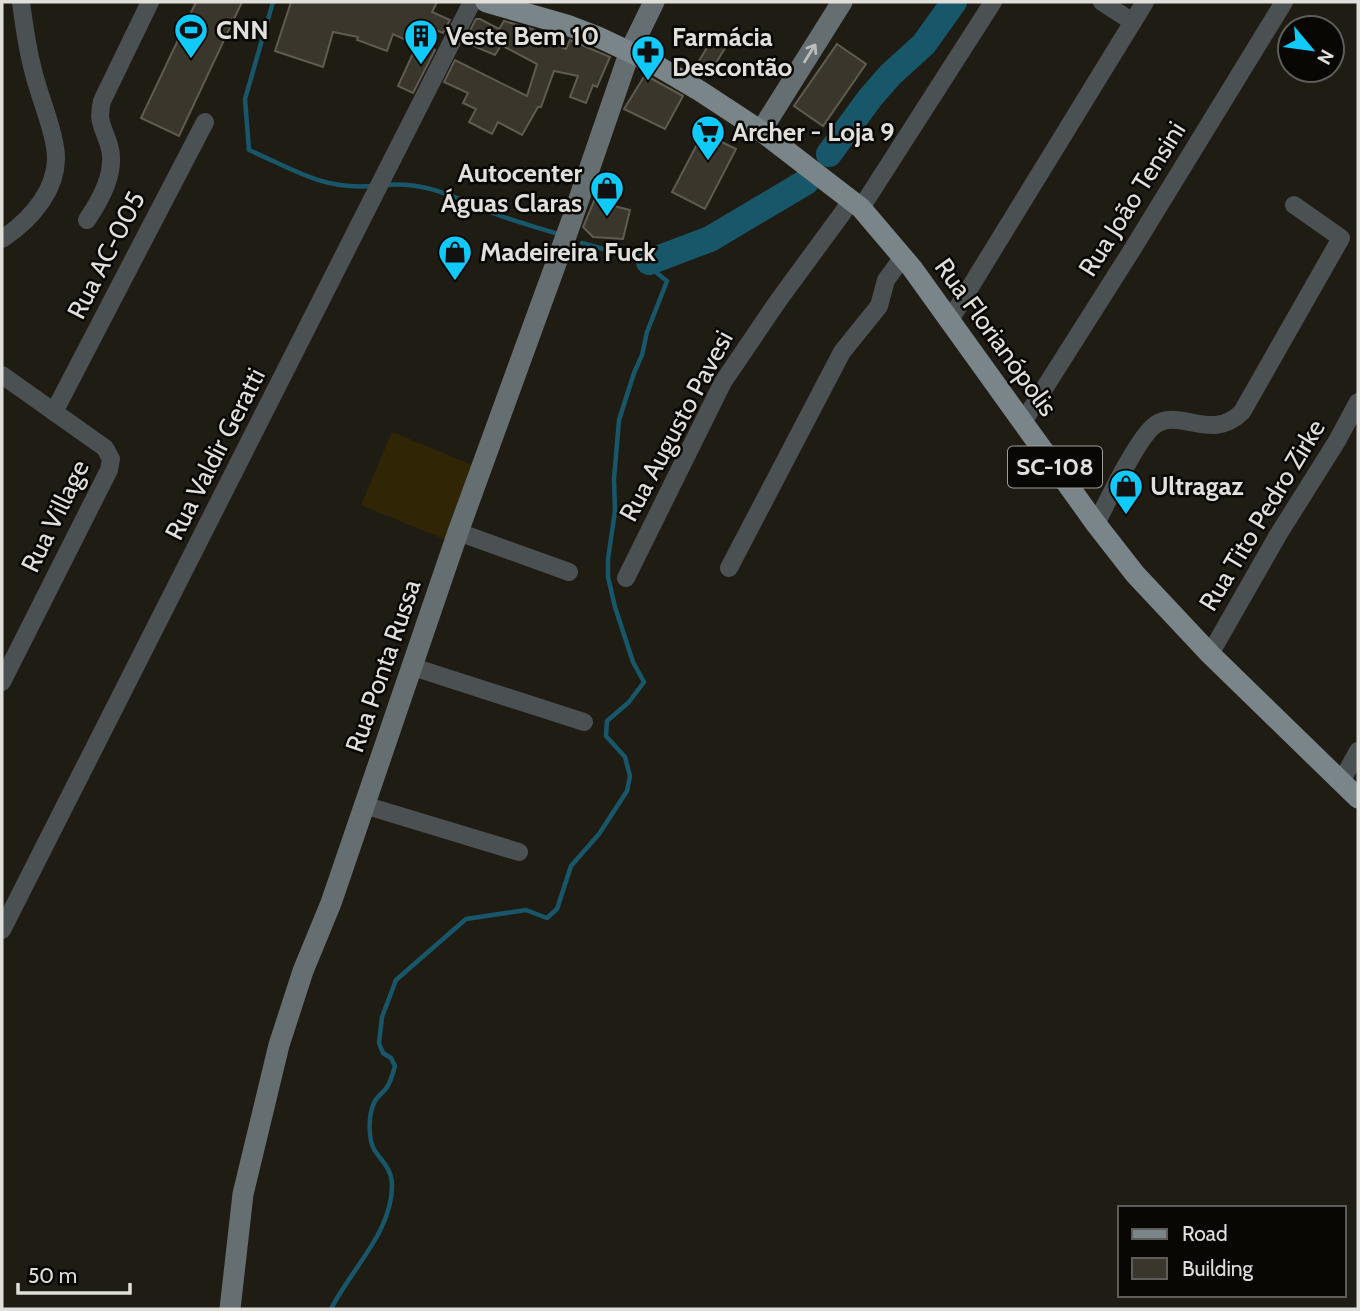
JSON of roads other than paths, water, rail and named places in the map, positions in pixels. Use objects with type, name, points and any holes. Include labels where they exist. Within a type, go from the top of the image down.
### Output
[{"type":"main road","name":"SC-108","points":[[486,2],[567,25],[630,51]]},
{"type":"main road","name":"Rua Florianópolis","points":[[630,51],[700,91],[761,131],[857,204],[903,257],[1096,524],[1157,600],[1358,798]]},
{"type":"street","points":[[2,239],[26,221],[46,194],[53,178],[56,158],[52,133],[32,70],[21,2]]},
{"type":"street","points":[[87,220],[98,204],[110,171],[109,146],[100,124],[102,102],[150,2]]},
{"type":"street","name":"Rua Valdir Geratti","points":[[2,930],[472,2]]},
{"type":"street","name":"Rua Ponta Russa","points":[[230,1309],[243,1194],[279,1045],[303,971],[331,903],[458,532],[630,51],[654,2]]},
{"type":"street","points":[[761,131],[842,2]]},
{"type":"street","name":"Rua Augusto Pavesi","points":[[626,578],[723,382],[778,301],[857,204],[993,2]]},
{"type":"street","points":[[1102,2],[1133,22]]},
{"type":"street","points":[[950,320],[1145,2]]},
{"type":"street","name":"Rua João Tensini","points":[[1023,422],[1284,2]]},
{"type":"street","name":"Rua AC-005","points":[[54,412],[205,122]]},
{"type":"street","points":[[1096,524],[1140,443],[1155,425],[1173,421],[1218,426],[1227,424],[1242,412],[1341,238],[1294,205]]},
{"type":"street","points":[[2,220],[26,221]]},
{"type":"street","points":[[729,568],[842,352],[879,306],[886,280],[903,257]]},
{"type":"street","name":"Rua Village","points":[[2,375],[105,448],[111,459],[109,470],[2,682]]},
{"type":"street","name":"Rua Tito Pedro Zirke","points":[[1210,654],[1358,402]]},
{"type":"street","points":[[458,532],[569,572]]},
{"type":"street","points":[[413,667],[584,722]]},
{"type":"street","points":[[1341,782],[1358,751]]},
{"type":"street","points":[[364,804],[519,852]]},
{"type":"waterway","points":[[273,2],[245,99],[249,150],[308,177],[338,185],[372,186]]},
{"type":"waterway","points":[[829,154],[870,98],[890,75],[924,44],[954,2]]},
{"type":"waterway","points":[[649,262],[710,239],[806,182]]},
{"type":"waterway","points":[[384,185],[438,191],[504,217],[555,233]]},
{"type":"waterway","points":[[331,1309],[378,1234],[390,1201],[390,1174],[375,1151],[370,1128],[374,1103],[386,1089],[395,1066],[391,1058],[383,1053],[379,1043],[382,1017],[396,980],[466,919],[526,910],[547,918],[557,909],[571,866],[599,834],[627,791],[630,776],[625,757],[606,736],[607,721],[629,702],[644,682],[633,662],[608,577],[615,511],[614,479],[619,420],[642,355],[647,332],[667,281],[653,270],[649,262],[582,243]]},
{"type":"place","name":"CNN","points":[[191,60]]},
{"type":"place","name":"Veste Bem 10","points":[[421,66]]},
{"type":"place","name":"Farmácia Descontão","points":[[648,82]]},
{"type":"place","name":"Archer - Loja 9","points":[[708,162]]},
{"type":"place","name":"Autocenter Águas Claras","points":[[607,218]]},
{"type":"place","name":"Madeireira Fuck","points":[[455,282]]},
{"type":"place","name":"Ultragaz","points":[[1126,516]]}]
